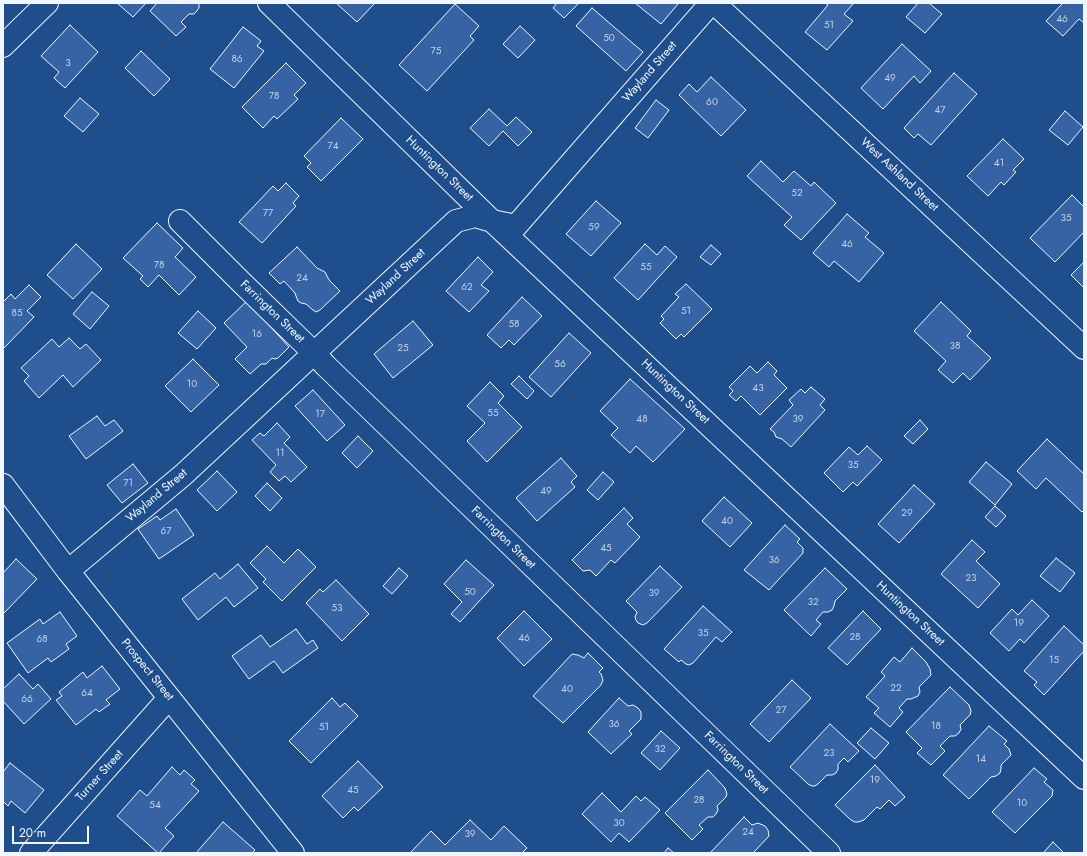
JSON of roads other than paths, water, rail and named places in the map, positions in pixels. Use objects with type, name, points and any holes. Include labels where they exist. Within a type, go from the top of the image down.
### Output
[{"type":"street","points":[[3,46],[47,3]]},
{"type":"street","name":"Huntington Street","points":[[269,3],[492,221],[1084,778]]},
{"type":"street","name":"Wayland Street","points":[[68,571],[183,476],[456,221],[475,216],[516,226],[711,3]]},
{"type":"street","name":"West Ashland Street","points":[[714,3],[1084,348]]},
{"type":"street","name":"Farrington Street","points":[[180,221],[314,353],[331,372],[829,853]]},
{"type":"street","name":"Prospect Street","points":[[6,496],[68,571],[293,853]]},
{"type":"street","name":"Turner Street","points":[[31,853],[169,698]]}]
